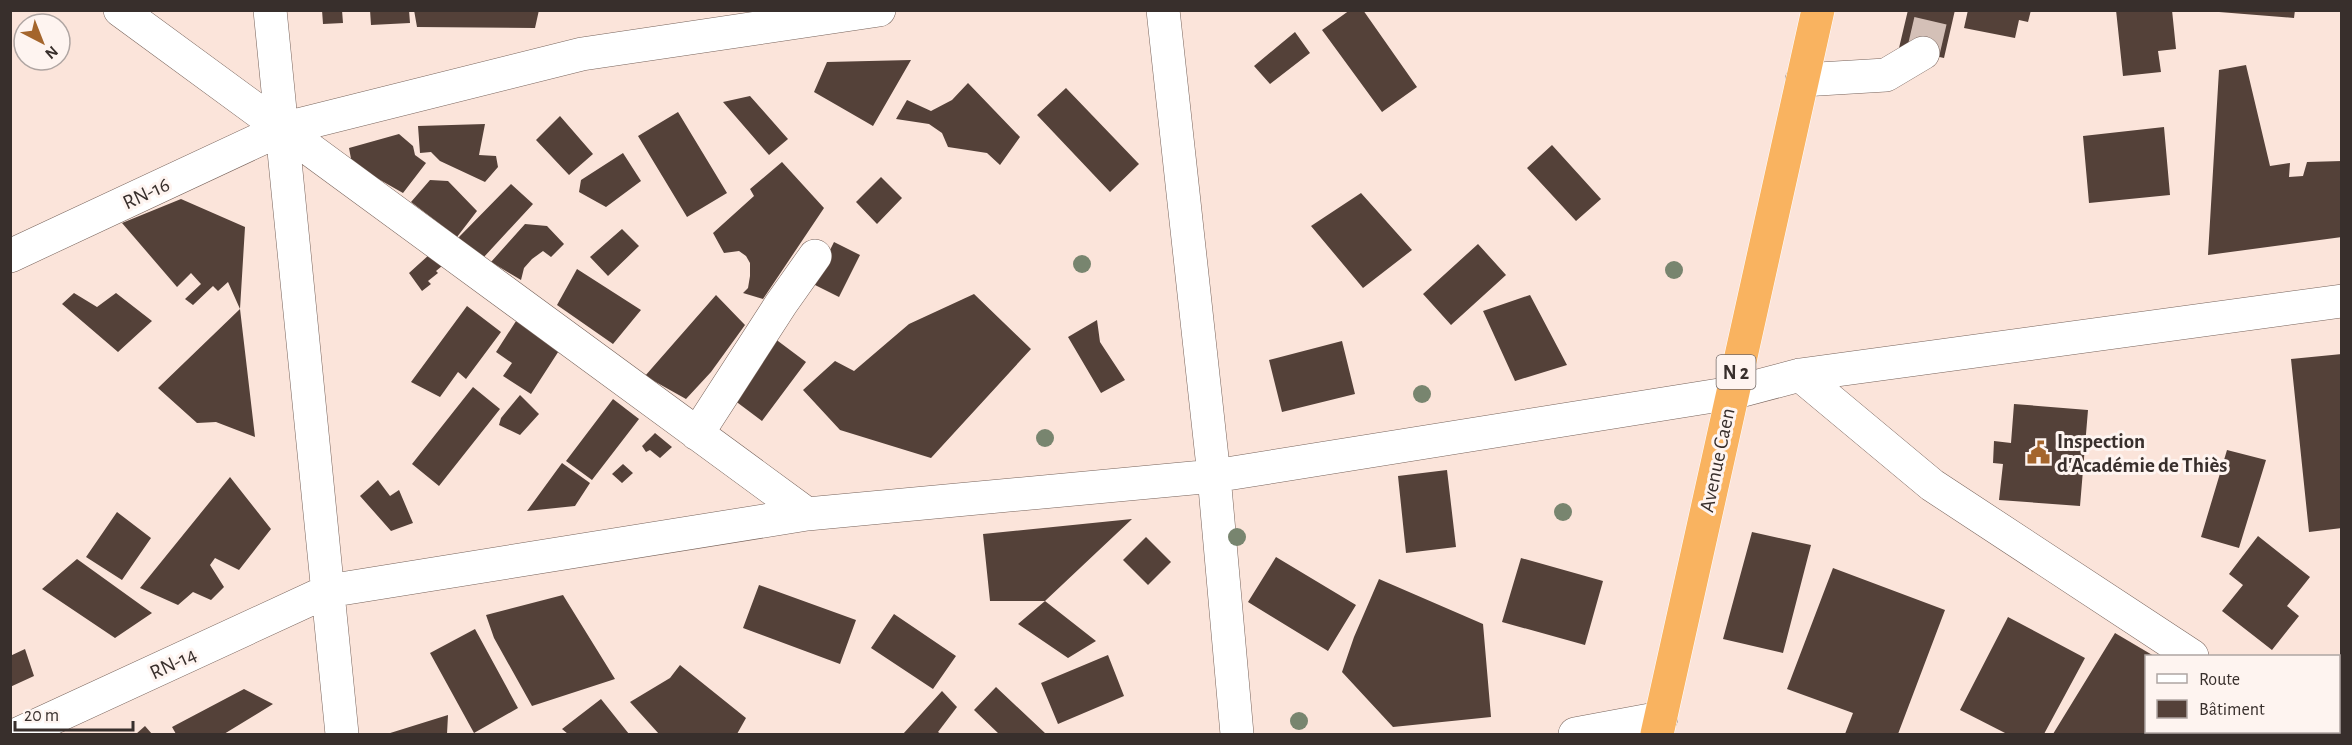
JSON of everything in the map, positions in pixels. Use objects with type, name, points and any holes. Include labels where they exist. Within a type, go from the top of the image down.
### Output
[{"type":"highway","name":"Avenue Caen","points":[[1659,726],[1818,10]]},
{"type":"street","points":[[120,10],[807,514]]},
{"type":"street","points":[[270,10],[342,735]]},
{"type":"street","name":"RN-16","points":[[10,256],[282,129],[582,54],[879,10]]},
{"type":"street","points":[[1163,10],[1214,476],[1237,735]]},
{"type":"street","points":[[1802,80],[1886,75],[1923,53]]},
{"type":"street","points":[[698,434],[781,304],[815,256]]},
{"type":"street","name":"RN-14","points":[[18,735],[328,591],[807,514],[1214,476],[1732,393],[1800,375],[2342,301]]},
{"type":"street","points":[[1800,375],[1932,485],[2189,655]]},
{"type":"street","points":[[1575,735],[1659,726]]},
{"type":"building","points":[[322,10],[342,10],[343,23],[323,24]]},
{"type":"building","points":[[370,10],[409,10],[410,23],[371,25]]},
{"type":"building","points":[[414,10],[539,10],[535,28],[417,27]]},
{"type":"building","points":[[1350,10],[1363,10],[1417,87],[1382,112],[1322,30]]},
{"type":"building","points":[[1908,10],[1955,10],[1944,58],[1899,48]]},
{"type":"building","points":[[1968,10],[2031,10],[2028,22],[2019,20],[2015,38],[1964,28]]},
{"type":"building","points":[[2116,10],[2172,10],[2176,49],[2158,51],[2161,72],[2123,76]]},
{"type":"building","points":[[2219,10],[2295,10],[2294,18],[2219,12]]},
{"type":"building","points":[[1295,32],[1310,53],[1270,84],[1254,66]]},
{"type":"building","points":[[911,60],[873,126],[814,92],[827,62]]},
{"type":"building","points":[[2246,65],[2270,166],[2290,163],[2289,177],[2303,176],[2307,162],[2342,161],[2342,237],[2208,255],[2219,70]]},
{"type":"building","points":[[968,83],[1020,137],[1000,165],[987,153],[948,147],[942,133],[929,124],[896,119],[907,100],[931,111],[952,100]]},
{"type":"building","points":[[1066,88],[1139,164],[1110,192],[1037,115]]},
{"type":"building","points":[[750,96],[788,139],[769,155],[723,102]]},
{"type":"building","points":[[678,112],[727,193],[687,217],[638,136]]},
{"type":"building","points":[[560,116],[593,154],[569,175],[536,140]]},
{"type":"building","points":[[485,124],[479,155],[496,156],[498,167],[485,182],[440,161],[431,152],[420,153],[418,126]]},
{"type":"building","points":[[2164,127],[2170,195],[2089,203],[2083,136]]},
{"type":"building","points":[[399,134],[413,146],[415,155],[426,163],[403,193],[352,164],[349,148]]},
{"type":"building","points":[[1552,145],[1601,199],[1576,221],[1527,168]]},
{"type":"building","points":[[623,153],[641,181],[606,207],[579,192],[581,180]]},
{"type":"building","points":[[782,162],[824,208],[763,299],[743,293],[748,288],[750,276],[750,263],[746,256],[739,251],[724,253],[713,233],[754,196],[750,189]]},
{"type":"building","points":[[881,177],[902,198],[877,224],[856,202]]},
{"type":"building","points":[[430,180],[448,181],[477,211],[457,237],[411,202]]},
{"type":"building","points":[[511,184],[533,204],[483,258],[460,241],[459,237]]},
{"type":"building","points":[[1361,193],[1412,250],[1363,288],[1311,226]]},
{"type":"building","points":[[181,199],[245,227],[240,309],[228,282],[218,291],[213,286],[193,305],[185,299],[201,284],[191,273],[177,287],[122,223]]},
{"type":"building","points":[[525,224],[547,226],[564,244],[551,257],[543,251],[532,259],[524,268],[521,280],[491,262]]},
{"type":"building","points":[[622,229],[639,246],[608,276],[590,257]]},
{"type":"building","points":[[834,242],[860,255],[839,297],[813,284]]},
{"type":"building","points":[[1478,244],[1506,275],[1451,325],[1423,294]]},
{"type":"building","points":[[430,254],[442,266],[436,271],[438,273],[428,281],[431,284],[422,291],[409,273]]},
{"type":"building","points":[[577,269],[641,310],[613,344],[557,305]]},
{"type":"building","points":[[74,293],[97,307],[116,293],[152,321],[118,352],[62,304]]},
{"type":"building","points":[[974,294],[1031,349],[931,458],[840,430],[803,390],[835,361],[854,371],[909,324]]},
{"type":"building","points":[[716,295],[745,325],[711,372],[686,399],[645,376]]},
{"type":"building","points":[[1530,295],[1567,365],[1515,381],[1483,311]]},
{"type":"building","points":[[467,306],[501,332],[466,379],[458,372],[440,397],[411,382]]},
{"type":"building","points":[[240,309],[255,437],[216,422],[197,423],[158,388]]},
{"type":"building","points":[[518,318],[562,346],[531,394],[503,376],[512,363],[496,352]]},
{"type":"building","points":[[1097,320],[1100,342],[1125,380],[1101,393],[1068,337]]},
{"type":"building","points":[[774,338],[806,362],[762,421],[730,397]]},
{"type":"building","points":[[1342,341],[1355,394],[1282,412],[1269,360]]},
{"type":"building","points":[[2342,354],[2342,528],[2309,532],[2291,359]]},
{"type":"building","points":[[473,387],[500,409],[439,486],[412,464]]},
{"type":"building","points":[[520,395],[539,414],[520,435],[499,425],[501,418]]},
{"type":"building","points":[[613,399],[639,419],[592,480],[566,461]]},
{"type":"building","name":"Inspection d'Académie de Thiès","points":[[2014,404],[2088,410],[2080,506],[1999,500],[2003,464],[1993,463],[1994,441],[2011,443]]},
{"type":"building","points":[[655,433],[672,447],[660,458],[650,450],[646,452],[642,446]]},
{"type":"building","points":[[2227,450],[2266,460],[2239,548],[2201,537]]},
{"type":"building","points":[[562,463],[590,483],[575,506],[527,511]]},
{"type":"building","points":[[623,464],[633,473],[622,483],[612,474]]},
{"type":"building","points":[[1447,470],[1456,547],[1406,553],[1398,476]]},
{"type":"building","points":[[230,477],[271,529],[239,570],[215,558],[210,565],[224,587],[211,600],[193,592],[178,605],[140,588]]},
{"type":"building","points":[[378,480],[390,496],[399,490],[413,523],[391,531],[360,496]]},
{"type":"building","points":[[117,512],[151,538],[122,580],[86,557]]},
{"type":"building","points":[[1132,519],[1045,601],[990,601],[983,534]]},
{"type":"building","points":[[1752,532],[1811,545],[1783,653],[1723,639]]},
{"type":"building","points":[[2258,536],[2310,577],[2287,606],[2299,616],[2272,650],[2222,611],[2243,585],[2229,574]]},
{"type":"building","points":[[1146,537],[1171,562],[1148,585],[1123,560]]},
{"type":"building","points":[[1276,557],[1356,605],[1328,651],[1248,602]]},
{"type":"building","points":[[1521,558],[1603,581],[1585,645],[1502,622]]},
{"type":"building","points":[[77,559],[152,613],[115,638],[42,589]]},
{"type":"building","points":[[1833,568],[1945,610],[1898,734],[1845,734],[1853,713],[1787,689]]},
{"type":"building","points":[[1379,579],[1483,624],[1491,717],[1393,727],[1342,672]]},
{"type":"building","points":[[759,585],[856,620],[840,664],[743,628]]},
{"type":"building","points":[[563,595],[615,679],[532,706],[494,638],[486,615]]},
{"type":"building","points":[[1045,601],[1096,641],[1068,658],[1018,624]]},
{"type":"building","points":[[894,614],[956,656],[933,689],[871,648]]},
{"type":"building","points":[[2008,617],[2085,658],[2044,734],[2007,734],[1960,710]]},
{"type":"building","points":[[475,629],[518,708],[474,733],[430,653]]},
{"type":"building","points":[[2115,633],[2152,655],[2145,655],[2145,733],[2203,733],[2202,734],[2053,734]]},
{"type":"building","points":[[25,649],[34,676],[10,687],[10,656]]},
{"type":"building","points":[[1108,655],[1124,696],[1058,724],[1041,683]]},
{"type":"building","points":[[680,665],[746,718],[737,734],[659,734],[630,702],[670,678]]},
{"type":"building","points":[[996,687],[1046,734],[999,734],[974,710]]},
{"type":"building","points":[[244,689],[273,704],[224,734],[176,734],[172,727]]},
{"type":"building","points":[[942,691],[957,707],[938,732],[941,734],[903,734]]},
{"type":"building","points":[[601,699],[629,734],[568,734],[562,729]]},
{"type":"building","points":[[448,715],[447,734],[387,734]]},
{"type":"building","points":[[145,726],[152,734],[136,734]]},
{"type":"tunnel","points":[[1923,53],[1933,10]]},
{"type":"place","name":"Inspection d'Académie de Thiès","points":[[2039,453]]}]
